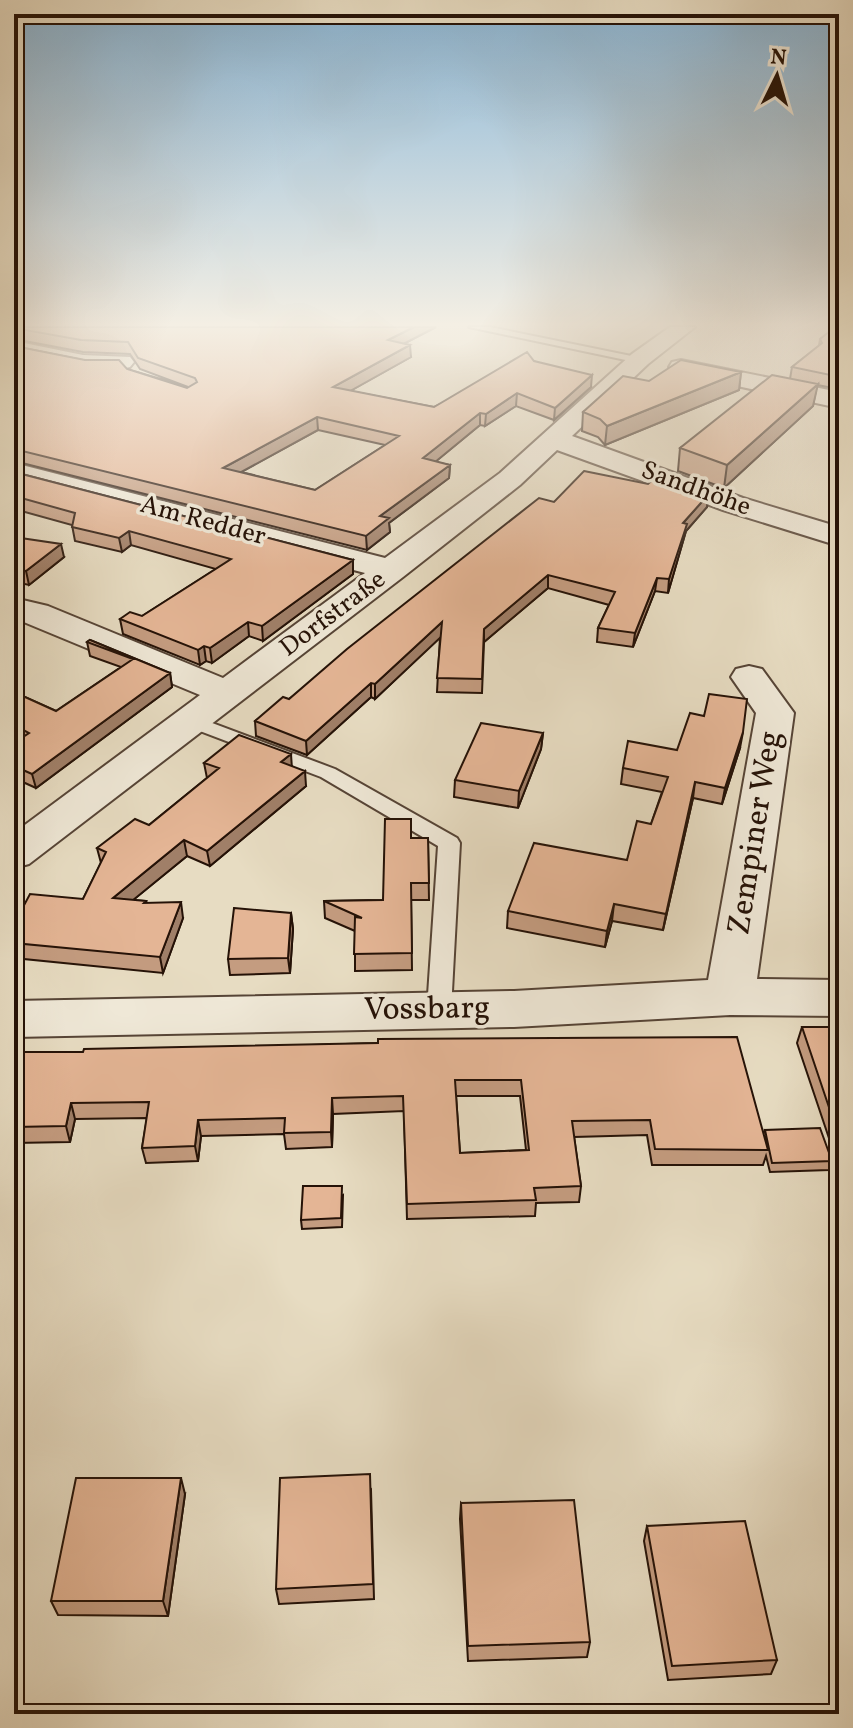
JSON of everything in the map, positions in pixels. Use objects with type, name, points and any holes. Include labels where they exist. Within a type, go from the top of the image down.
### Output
[{"type":"street","name":"Dorfstraße","points":[[14,854],[510,479],[587,408]]},
{"type":"street","name":"Sandhöhe","points":[[553,439],[733,504],[839,537]]},
{"type":"street","name":"Am Redder","points":[[14,472],[392,570]]},
{"type":"street","points":[[14,608],[36,613],[227,693]]},
{"type":"street","name":"Zempiner Weg","points":[[730,997],[775,713],[749,677]]},
{"type":"street","name":"Vossbarg","points":[[14,1019],[439,1010],[730,997],[839,998]]},
{"type":"lane","points":[[191,721],[328,773],[449,843],[439,1010]]},
{"type":"building","points":[[14,408],[495,408],[486,414],[480,413],[423,458],[450,465],[380,516],[389,518],[366,536],[14,449]],"holes":[[[317,417],[399,436],[315,490],[223,468]]]},
{"type":"building","points":[[588,408],[653,408],[607,426],[600,419],[583,412]]},
{"type":"building","points":[[731,408],[791,408],[727,465],[680,448]]},
{"type":"building","points":[[584,471],[648,484],[657,476],[708,495],[683,523],[687,524],[669,579],[657,578],[635,633],[598,628],[615,592],[548,575],[484,629],[482,679],[437,678],[442,622],[375,684],[371,683],[306,741],[255,721],[283,697],[289,699],[347,649],[539,498],[554,502]]},
{"type":"building","points":[[14,472],[353,560],[262,626],[248,622],[210,648],[204,646],[198,650],[120,619],[130,612],[142,616],[231,559],[129,531],[119,538],[72,527],[75,513],[14,496]]},
{"type":"building","points":[[14,537],[61,544],[26,571],[14,569]]},
{"type":"building","points":[[90,640],[170,673],[32,774],[14,766],[14,743],[29,733],[14,725],[14,692],[56,711],[133,659],[87,642]]},
{"type":"building","points":[[709,694],[747,699],[743,732],[725,788],[695,782],[666,914],[614,904],[607,931],[508,911],[534,843],[627,860],[637,821],[651,824],[668,777],[623,768],[628,741],[677,750],[690,713],[704,716]]},
{"type":"building","points":[[481,723],[543,733],[519,791],[455,780]]},
{"type":"building","points":[[239,735],[291,754],[281,762],[305,771],[207,851],[184,840],[113,898],[146,901],[144,903],[181,902],[160,957],[14,943],[14,924],[30,894],[83,899],[106,852],[97,848],[135,819],[149,825],[219,768],[204,763]]},
{"type":"building","points":[[385,819],[411,819],[411,838],[428,838],[429,883],[411,883],[412,953],[354,954],[355,917],[362,918],[324,901],[383,900]]},
{"type":"building","points":[[234,908],[291,913],[288,958],[228,959]]},
{"type":"building","points":[[802,1027],[839,1027],[839,1137]]},
{"type":"building","points":[[737,1037],[768,1150],[655,1149],[650,1120],[572,1121],[581,1186],[534,1188],[536,1200],[407,1204],[403,1096],[332,1098],[331,1132],[284,1133],[285,1118],[198,1120],[195,1146],[142,1148],[149,1102],[71,1103],[66,1126],[14,1127],[14,1052],[378,1043],[378,1039]],"holes":[[[455,1080],[521,1080],[529,1150],[460,1153]]]},
{"type":"building","points":[[820,1128],[832,1161],[772,1163],[765,1130]]},
{"type":"building","points":[[303,1186],[342,1186],[341,1218],[301,1220]]},
{"type":"building","points":[[370,1474],[373,1584],[276,1589],[280,1478]]},
{"type":"building","points":[[76,1478],[181,1478],[163,1601],[51,1601]]},
{"type":"building","points":[[574,1500],[590,1642],[468,1646],[461,1503]]},
{"type":"building","points":[[745,1521],[777,1660],[672,1666],[647,1526]]}]
